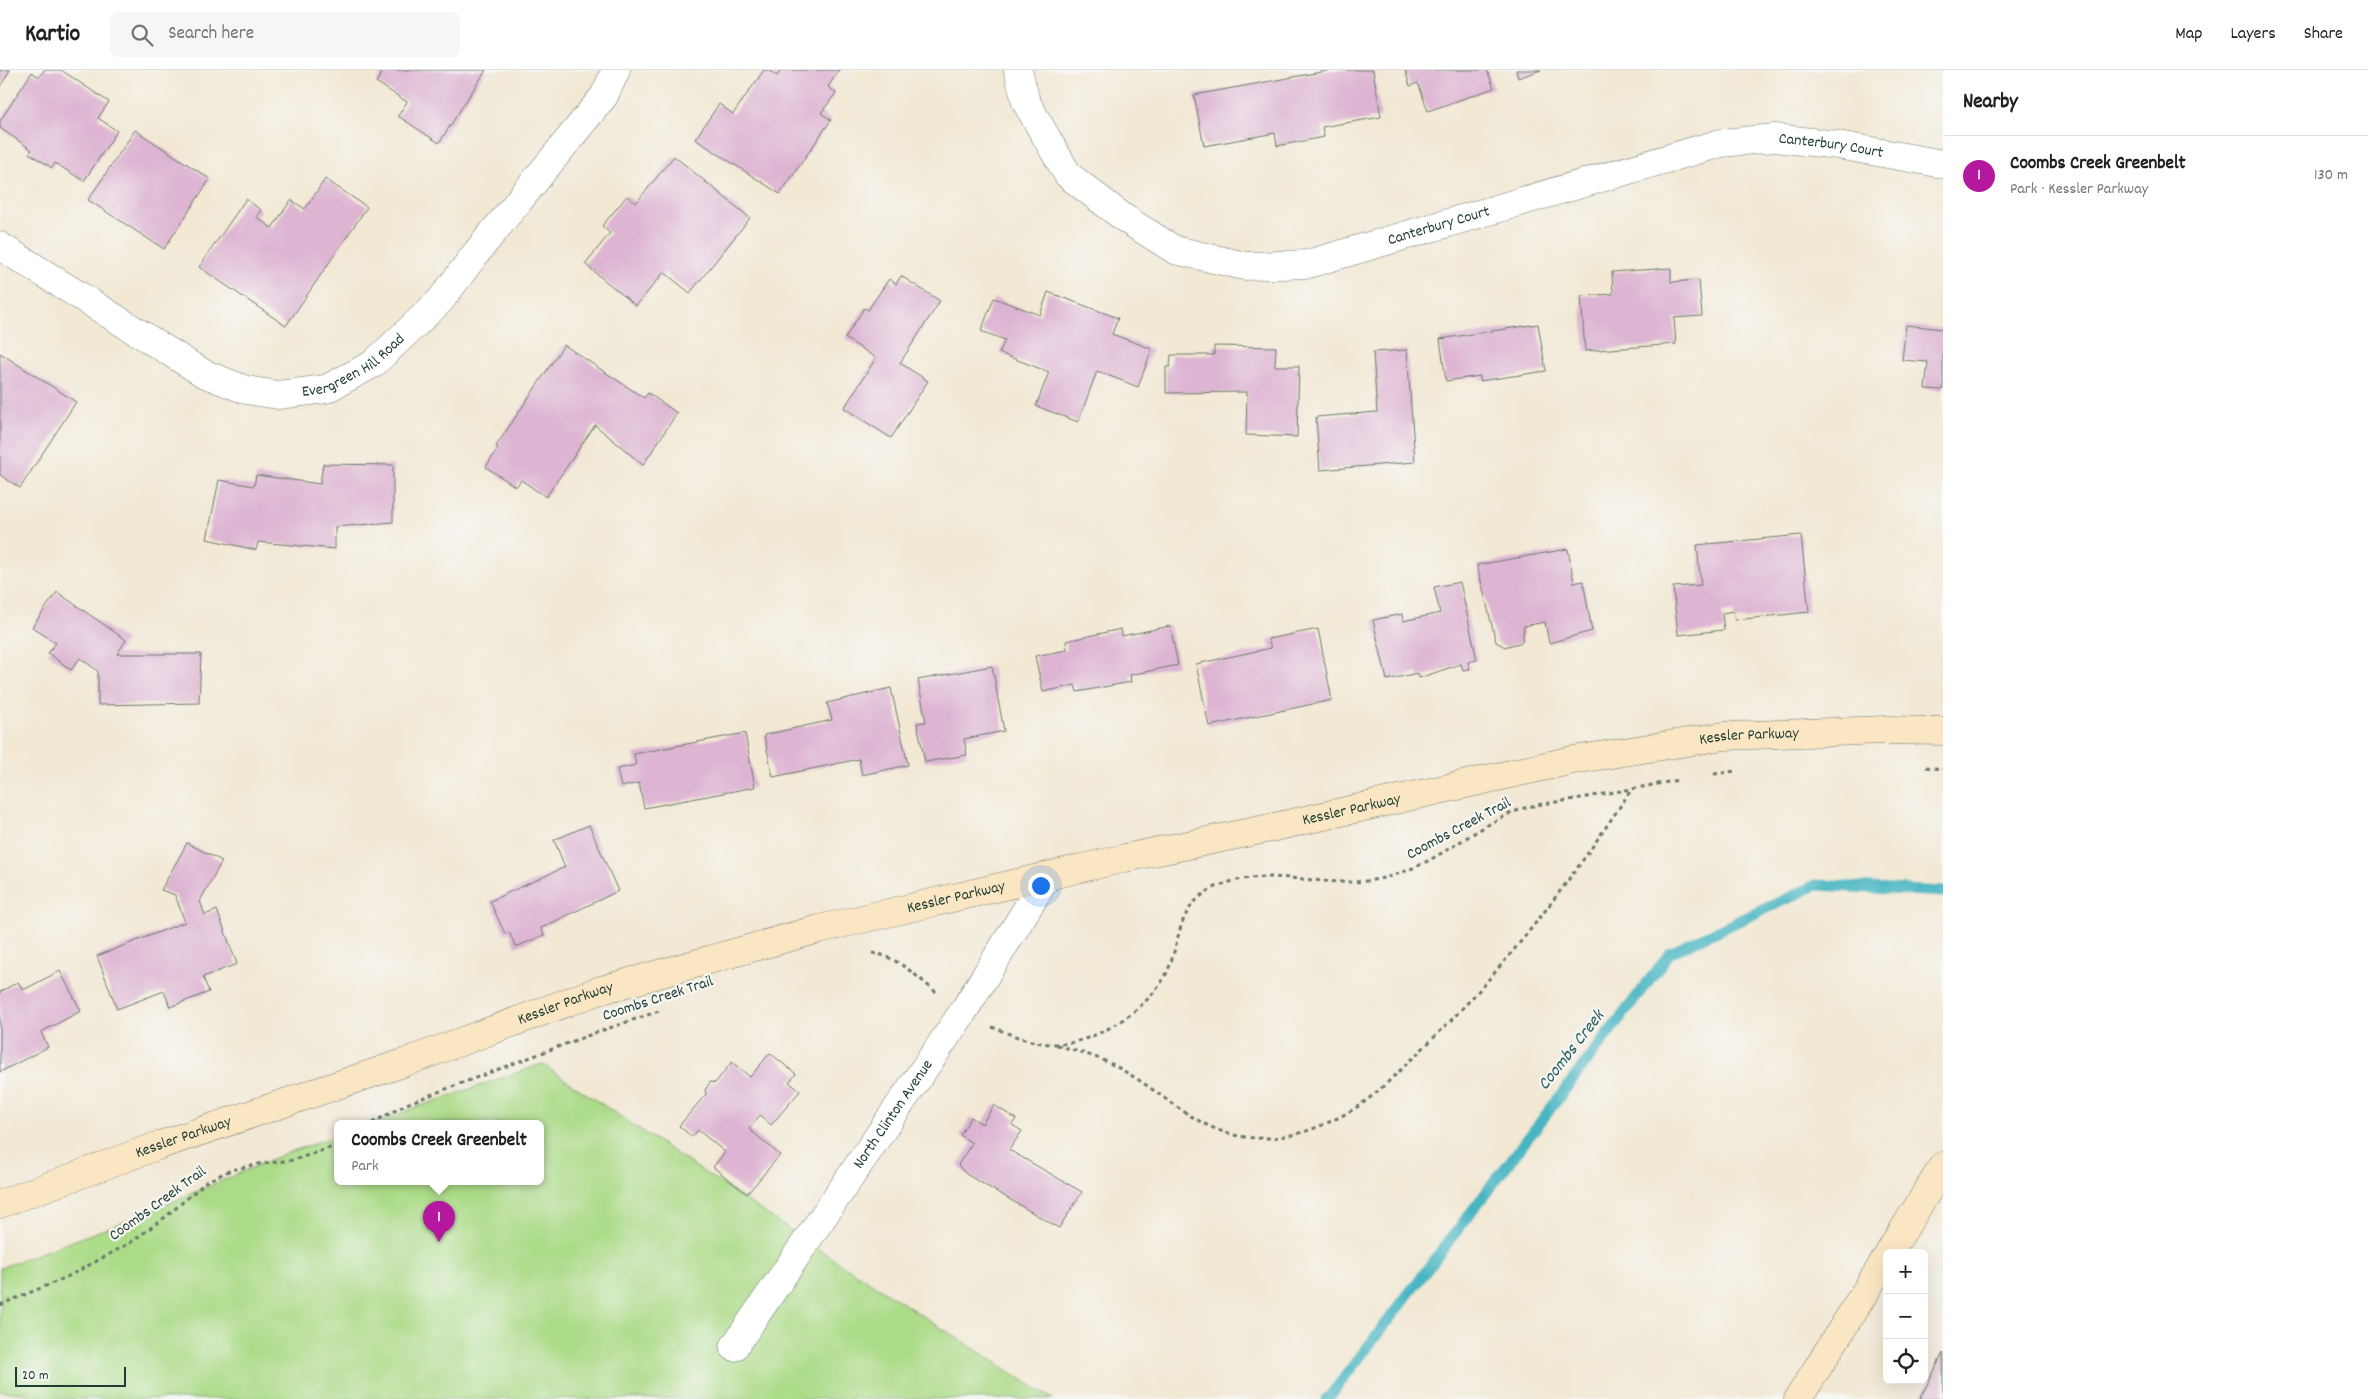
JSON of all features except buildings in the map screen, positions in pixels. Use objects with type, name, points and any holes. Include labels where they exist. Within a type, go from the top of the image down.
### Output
[{"type":"street","name":"Evergreen Hill Road","points":[[0,246],[203,373],[246,390],[278,394],[326,389],[373,364],[440,301],[477,252],[604,96],[616,70]]},
{"type":"street","name":"Canterbury Court","points":[[1018,70],[1026,102],[1068,175],[1124,218],[1175,250],[1245,266],[1308,264],[1721,143],[1775,138],[1838,146],[1943,164]]},
{"type":"street","name":"Kessler Parkway","points":[[0,1204],[157,1146],[406,1062],[598,991],[819,929],[1046,878],[1125,858],[1270,828],[1573,760],[1725,736],[1885,730],[1943,731]]},
{"type":"street","name":"North Clinton Avenue","points":[[734,1347],[963,1012],[1046,878]]},
{"type":"street","points":[[1891,1249],[1943,1166]]},
{"type":"street","points":[[1798,1399],[1883,1263]]},
{"type":"path","points":[[1923,766],[1943,769]]},
{"type":"path","points":[[1711,774],[1738,771]]},
{"type":"path","name":"Coombs Creek Trail","points":[[988,1026],[1022,1038],[1056,1044],[1080,1040],[1105,1031],[1134,1011],[1155,991],[1167,971],[1188,908],[1212,889],[1251,877],[1363,880],[1400,874],[1428,863],[1492,823],[1521,809],[1684,778]]},
{"type":"path","points":[[1056,1044],[1095,1056],[1124,1071],[1204,1123],[1223,1132],[1245,1137],[1280,1138],[1314,1129],[1351,1111],[1391,1080],[1488,983],[1538,923],[1582,864],[1632,789]]},
{"type":"path","points":[[869,953],[886,956],[903,966],[942,997]]},
{"type":"path","name":"Coombs Creek Trail","points":[[377,1120],[408,1103],[592,1034],[663,1010]]},
{"type":"path","name":"Coombs Creek Trail","points":[[0,1305],[65,1278],[130,1244],[207,1182],[231,1170],[259,1164],[294,1160],[334,1146]]},
{"type":"green space","points":[[542,1064],[838,1262],[1053,1399],[44,1399],[23,1393],[0,1391],[0,1268],[137,1217],[284,1154],[334,1136],[334,1185],[544,1185],[544,1120],[381,1120]]},
{"type":"waterway","name":"Coombs Creek","points":[[1326,1399],[1670,953],[1816,885],[1943,892]]},
{"type":"place","name":"Coombs Creek Greenbelt","points":[[439,1242]]}]
